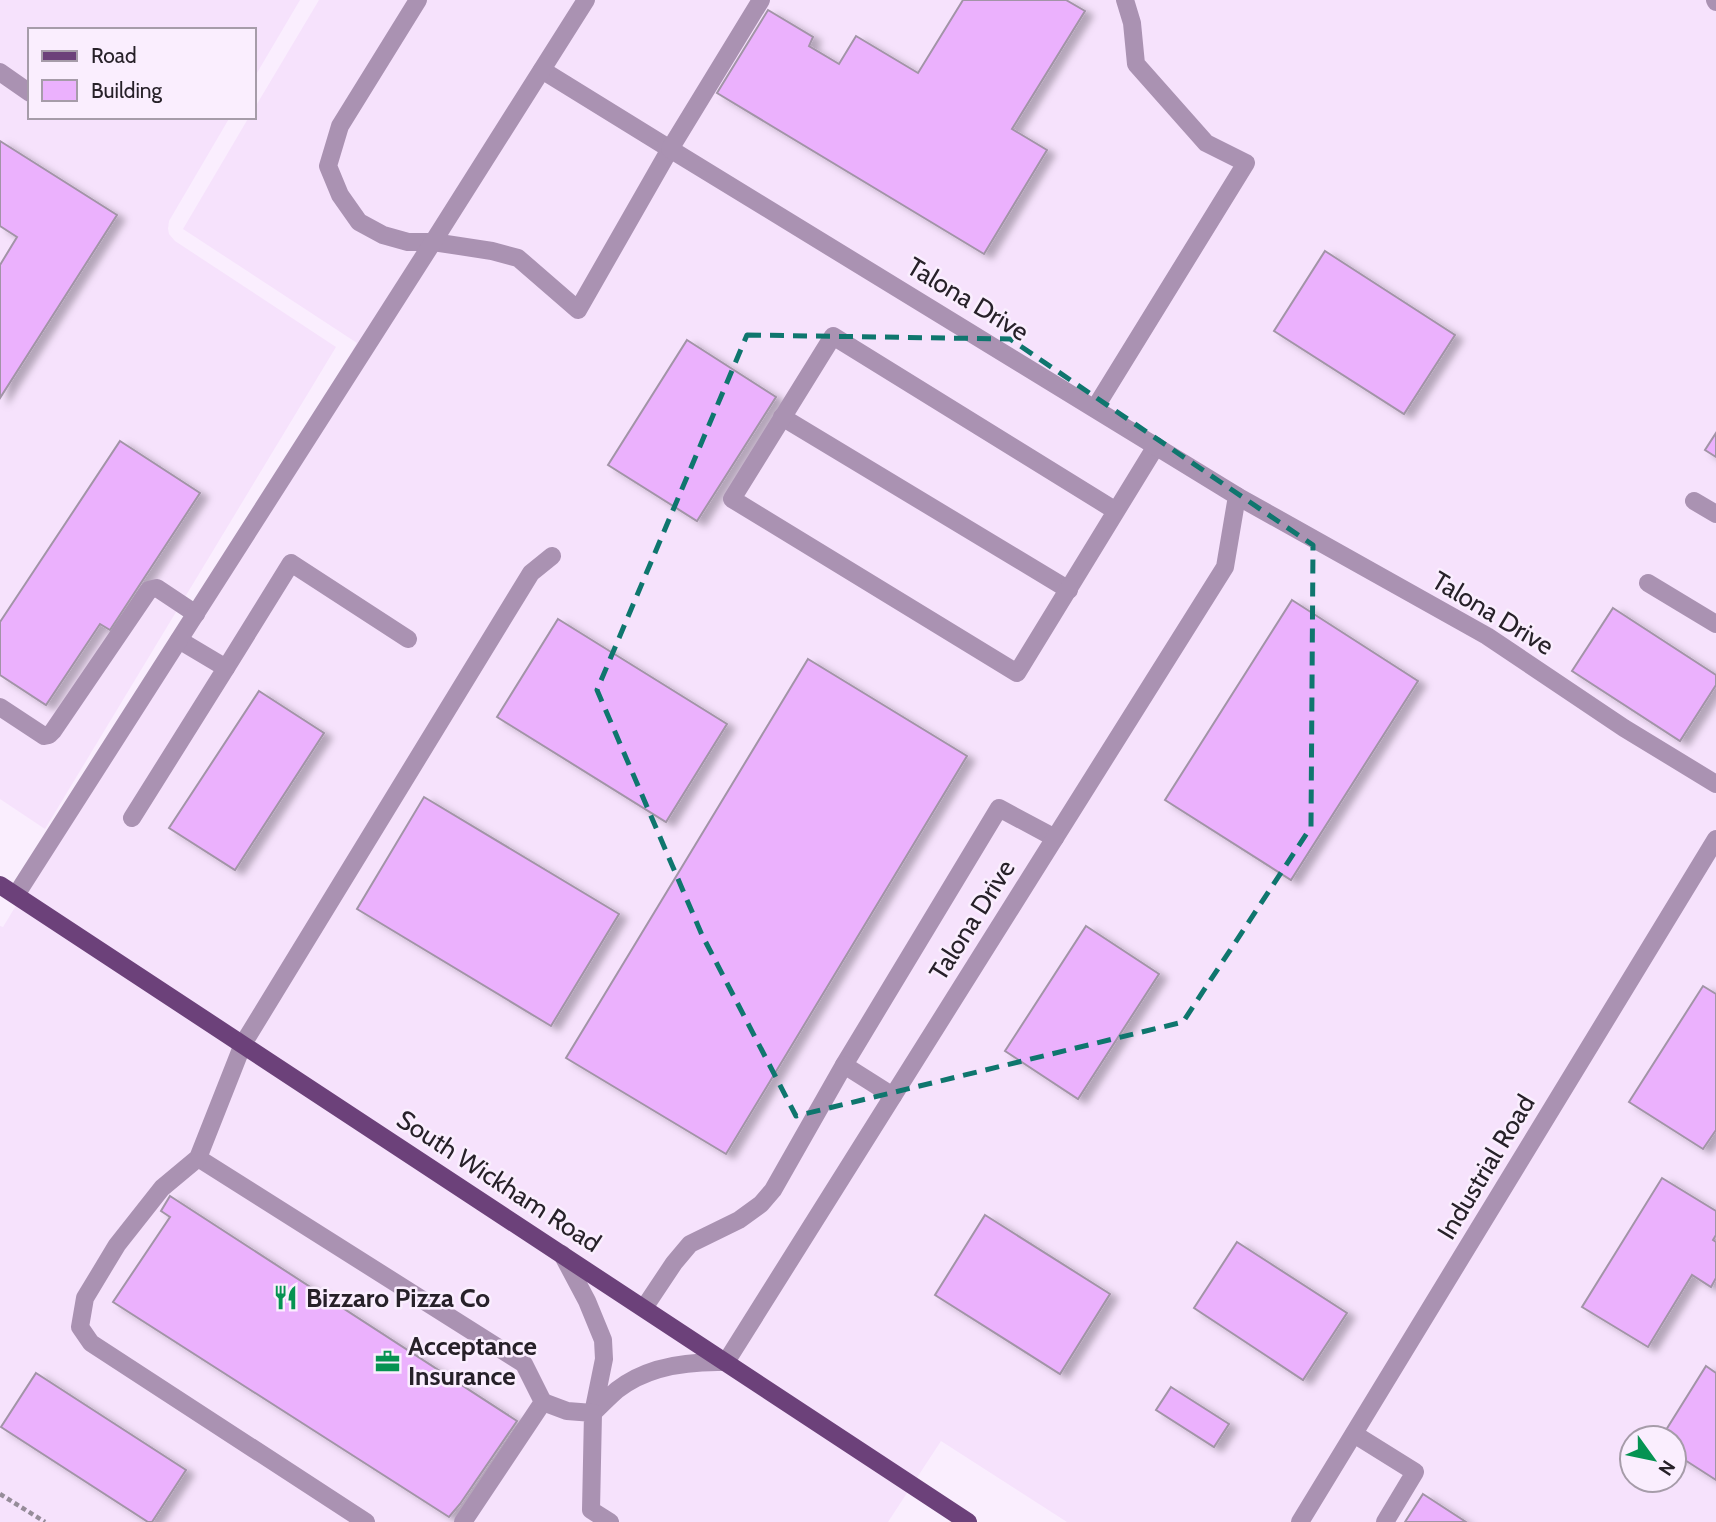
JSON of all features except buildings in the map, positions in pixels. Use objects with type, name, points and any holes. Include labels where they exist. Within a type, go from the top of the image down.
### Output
[{"type":"main road","name":"South Wickham Road","points":[[0,885],[965,1521]]},
{"type":"street","points":[[418,0],[340,126],[328,166],[340,195],[359,222],[383,235],[408,242],[433,242],[518,258],[578,310],[670,149],[761,0]]},
{"type":"street","points":[[16,895],[586,0]]},
{"type":"street","points":[[1095,408],[1246,163],[1206,143],[1136,64],[1132,23],[1125,0]]},
{"type":"street","name":"Talona Drive","points":[[542,70],[1237,496],[1487,636],[1624,728],[1716,784]]},
{"type":"street","points":[[0,72],[28,92]]},
{"type":"street","points":[[1116,511],[832,336],[732,499],[1017,673],[1156,446]]},
{"type":"street","points":[[782,417],[1069,590]]},
{"type":"street","name":"Talona Drive","points":[[726,1362],[1225,567],[1237,496]]},
{"type":"street","points":[[1694,501],[1716,514]]},
{"type":"street","points":[[366,1522],[91,1343],[80,1327],[85,1298],[117,1245],[162,1188],[198,1158],[243,1044],[531,573],[552,556]]},
{"type":"street","points":[[132,818],[290,563],[408,639]]},
{"type":"street","points":[[1648,583],[1716,624]]},
{"type":"street","points":[[0,707],[44,736],[49,735],[149,590],[157,588],[196,614]]},
{"type":"street","points":[[179,640],[226,668]]},
{"type":"street","points":[[644,1308],[690,1244],[739,1220],[761,1205],[773,1190],[844,1065],[999,808],[1055,838]]},
{"type":"street","name":"Industrial Road","points":[[1300,1522],[1716,839]]},
{"type":"street","points":[[844,1065],[893,1096]]},
{"type":"street","points":[[198,1158],[524,1364],[543,1402],[567,1411],[593,1413],[618,1389],[648,1373],[678,1364],[726,1362]]},
{"type":"street","points":[[562,1254],[587,1301],[603,1340],[603,1367],[593,1413],[591,1510],[610,1522]]},
{"type":"street","points":[[463,1522],[543,1402]]},
{"type":"street","points":[[1354,1434],[1415,1472],[1385,1522]]},
{"type":"path","points":[[0,1494],[45,1522]]},
{"type":"highlighted area","points":[[747,335],[1010,339],[1313,545],[1311,827],[1183,1022],[796,1116],[702,935],[597,690]]},
{"type":"shaded area","points":[[0,0],[300,0],[256,75],[256,28],[28,28],[28,119],[229,119],[169,221],[169,234],[175,241],[336,347],[45,829],[0,799]]},
{"type":"shaded area","points":[[319,0],[1716,0],[1716,1522],[1067,1522],[941,1441],[888,1522],[0,1522],[0,926],[3,927],[357,343],[183,229],[248,119],[256,119],[256,106]]},
{"type":"place","name":"Bizzaro Pizza Co","points":[[286,1298]]},
{"type":"place","name":"Acceptance Insurance","points":[[388,1361]]}]
